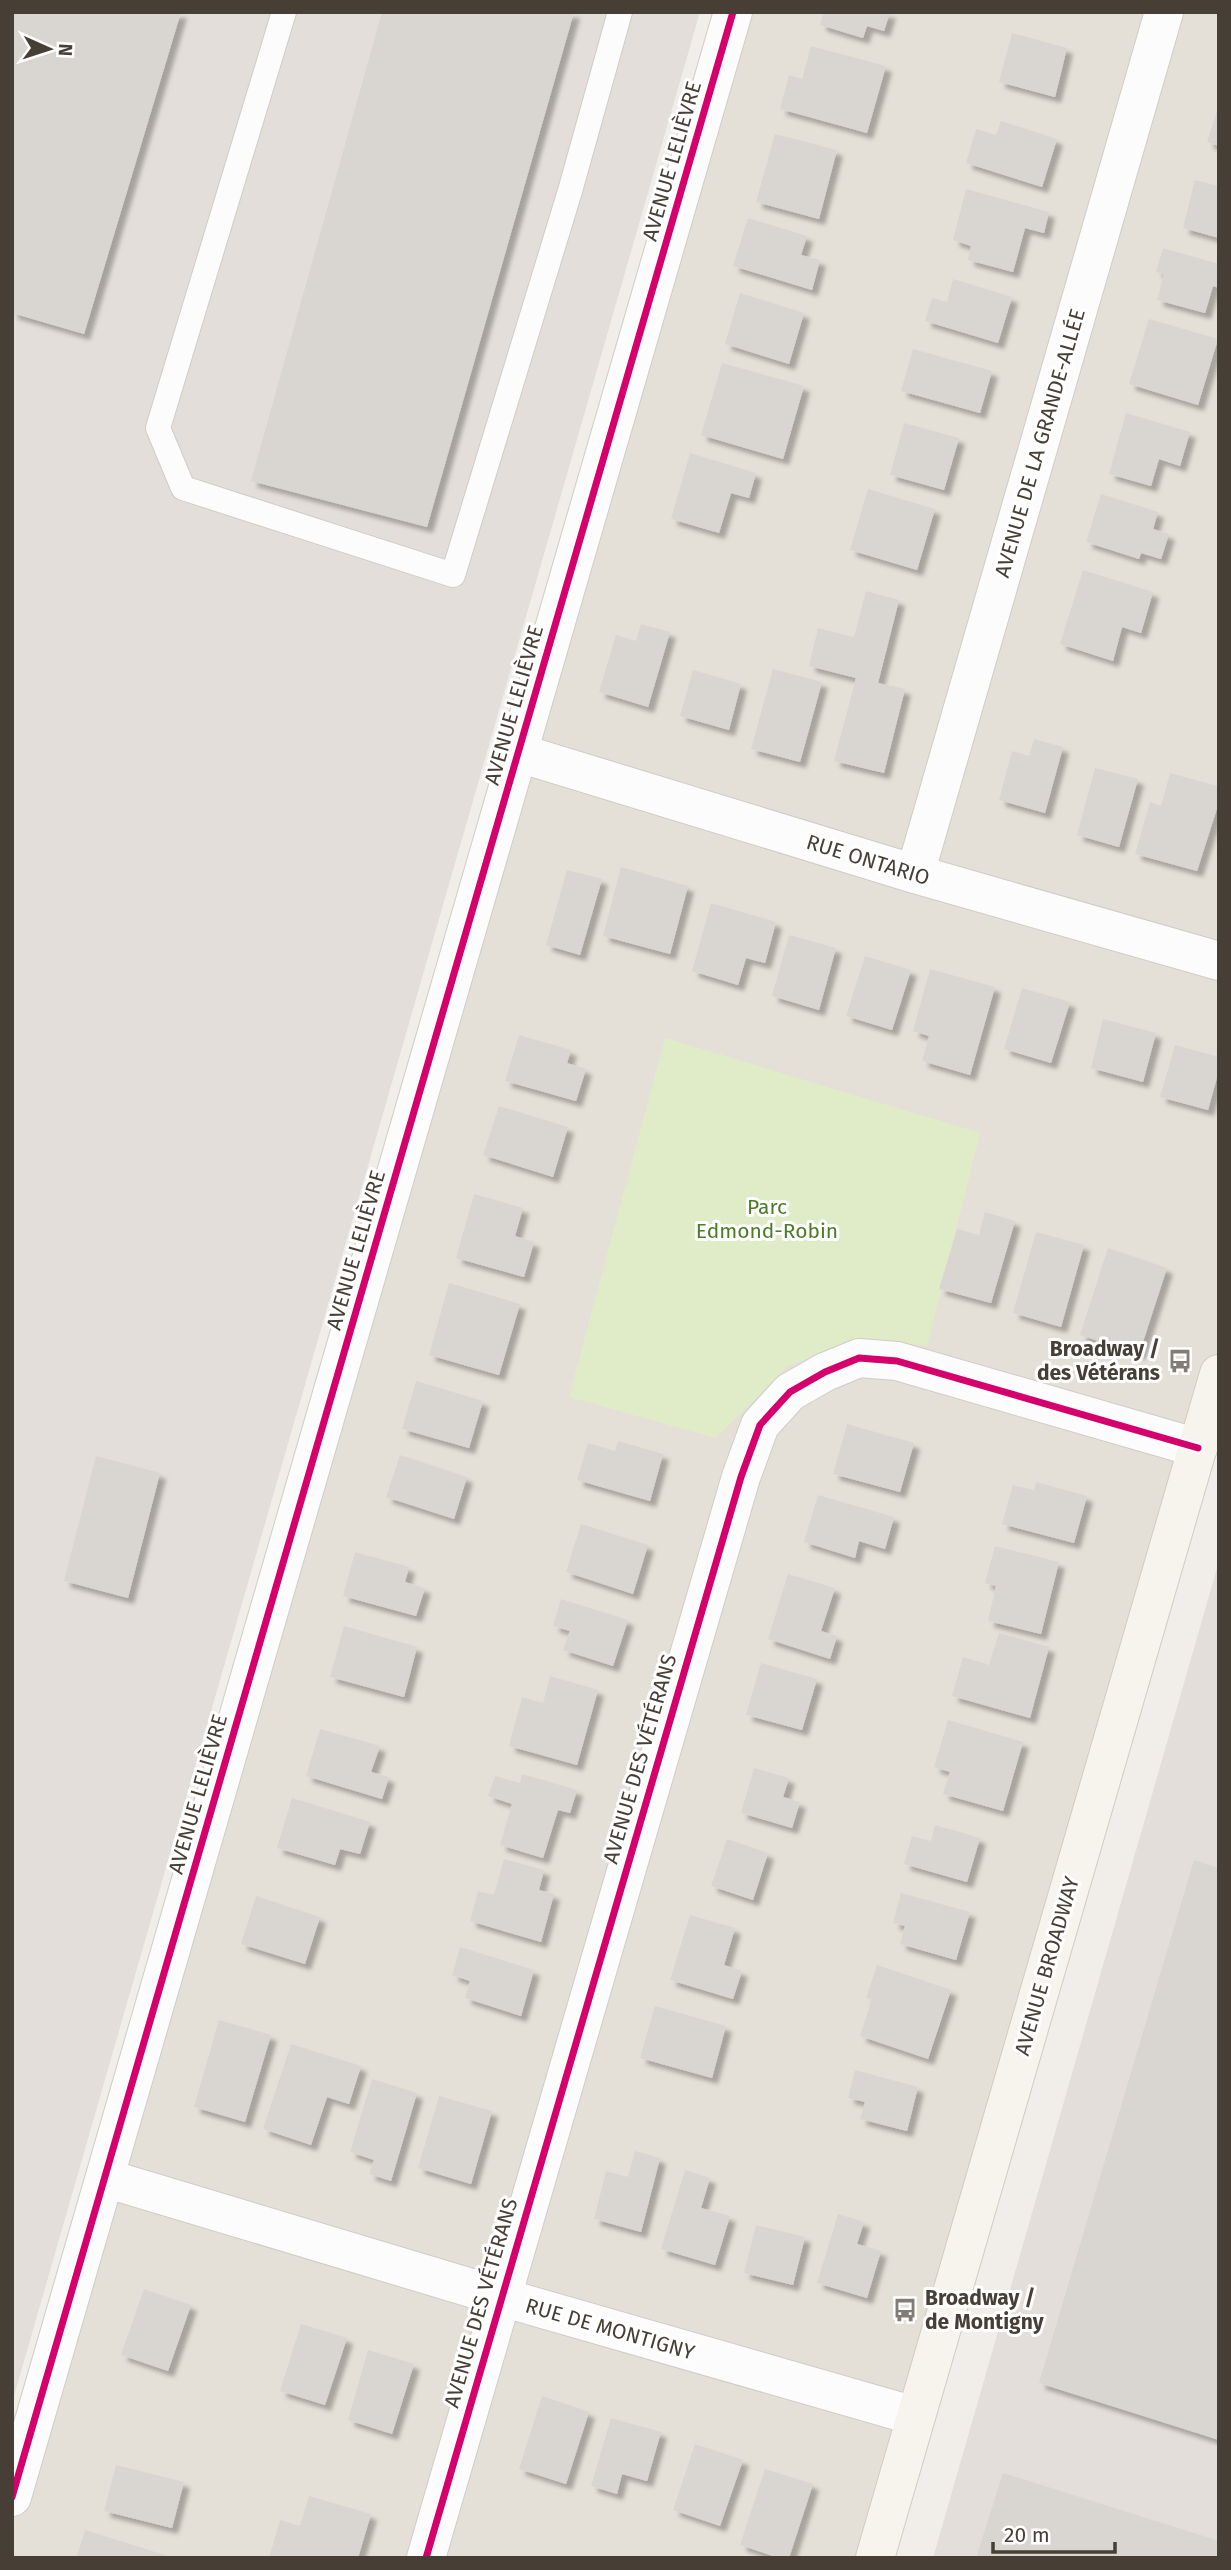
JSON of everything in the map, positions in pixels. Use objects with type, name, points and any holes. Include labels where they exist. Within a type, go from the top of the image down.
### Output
[{"type":"street","name":"AVENUE LELIÈVRE","points":[[12,2497],[733,12]]},
{"type":"street","name":"AVENUE DE LA GRANDE-ALLÉE","points":[[915,874],[1164,12]]},
{"type":"street","name":"RUE ONTARIO","points":[[519,753],[915,874],[1219,961]]},
{"type":"street","name":"AVENUE DES VÉTÉRANS","points":[[426,2558],[741,1477],[760,1425],[790,1392],[825,1372],[859,1358],[897,1361],[1198,1448]]},
{"type":"street","name":"AVENUE BROADWAY","points":[[875,2558],[1219,1374]]},
{"type":"street","name":"RUE DE MONTIGNY","points":[[105,2178],[501,2297],[915,2416]]},
{"type":"lane","points":[[284,12],[158,428],[183,488],[453,575],[570,191],[620,12]]},
{"type":"shaded area","points":[[12,12],[700,12],[12,2403]]},
{"type":"shaded area","points":[[732,12],[1219,12],[1219,1364],[876,2558],[12,2558],[12,2494]]},
{"type":"shaded area","points":[[1219,1561],[1219,2558],[933,2558]]},
{"type":"green space","name":"Parc Edmond-Robin","points":[[665,1038],[980,1133],[927,1346],[861,1338],[788,1366],[716,1438],[569,1397]]},
{"type":"building","points":[[12,12],[181,12],[84,334],[12,313]]},
{"type":"building","points":[[382,12],[574,12],[427,527],[251,481]]},
{"type":"building","points":[[824,12],[890,12],[884,31],[867,26],[863,38],[820,25]]},
{"type":"building","points":[[1012,33],[1067,48],[1055,97],[999,82]]},
{"type":"building","points":[[811,46],[886,66],[867,133],[780,109],[789,75],[802,79]]},
{"type":"building","points":[[1219,105],[1219,146],[1207,142]]},
{"type":"building","points":[[1001,121],[1057,139],[1042,187],[966,163],[976,129],[996,135]]},
{"type":"building","points":[[775,134],[837,150],[819,219],[756,202]]},
{"type":"building","points":[[1195,180],[1219,186],[1219,238],[1183,228]]},
{"type":"building","points":[[966,189],[1049,212],[1044,233],[1025,228],[1013,272],[968,260],[971,246],[953,240]]},
{"type":"building","points":[[748,218],[807,236],[801,255],[820,260],[812,290],[733,266]]},
{"type":"building","points":[[1163,248],[1219,264],[1219,288],[1213,286],[1205,313],[1157,300],[1164,274],[1156,272]]},
{"type":"building","points":[[953,279],[1012,297],[998,343],[925,321],[932,298],[947,302]]},
{"type":"building","points":[[740,293],[804,313],[789,364],[725,344]]},
{"type":"building","points":[[1149,319],[1218,339],[1198,405],[1129,384]]},
{"type":"building","points":[[913,349],[992,371],[980,413],[901,391]]},
{"type":"building","points":[[722,363],[804,386],[783,459],[701,435]]},
{"type":"building","points":[[1126,413],[1190,432],[1180,466],[1159,459],[1151,486],[1109,474]]},
{"type":"building","points":[[904,423],[959,438],[944,490],[890,475]]},
{"type":"building","points":[[690,453],[756,473],[749,498],[731,493],[719,533],[671,519]]},
{"type":"building","points":[[868,489],[935,509],[917,570],[850,550]]},
{"type":"building","points":[[1101,494],[1158,512],[1153,529],[1169,534],[1161,559],[1141,553],[1139,559],[1086,542]]},
{"type":"building","points":[[1083,570],[1153,592],[1141,633],[1122,627],[1113,661],[1060,644]]},
{"type":"building","points":[[866,591],[899,600],[878,683],[905,689],[884,773],[834,761],[856,678],[809,666],[818,628],[854,637]]},
{"type":"building","points":[[641,624],[670,632],[648,707],[599,692],[616,635],[636,641]]},
{"type":"building","points":[[773,669],[822,682],[800,762],[751,749]]},
{"type":"building","points":[[693,670],[741,684],[729,730],[680,716]]},
{"type":"building","points":[[1034,739],[1063,747],[1045,813],[999,800],[1012,751],[1029,756]]},
{"type":"building","points":[[1095,768],[1138,779],[1119,847],[1077,835]]},
{"type":"building","points":[[1170,773],[1217,786],[1219,781],[1219,802],[1197,871],[1135,854],[1150,802],[1161,806]]},
{"type":"building","points":[[621,867],[688,886],[670,954],[603,936]]},
{"type":"building","points":[[567,870],[602,879],[580,955],[546,945]]},
{"type":"building","points":[[711,903],[776,922],[765,963],[746,958],[738,985],[692,971]]},
{"type":"building","points":[[789,935],[836,948],[819,1010],[772,996]]},
{"type":"building","points":[[865,956],[911,970],[892,1030],[846,1016]]},
{"type":"building","points":[[930,969],[995,987],[970,1075],[922,1061],[929,1036],[913,1031]]},
{"type":"building","points":[[1022,988],[1070,1002],[1051,1063],[1004,1049]]},
{"type":"building","points":[[1103,1019],[1156,1033],[1143,1082],[1091,1068]]},
{"type":"building","points":[[519,1035],[571,1050],[567,1063],[586,1069],[576,1101],[505,1081]]},
{"type":"building","points":[[1175,1045],[1219,1057],[1219,1070],[1208,1110],[1160,1097]]},
{"type":"building","points":[[499,1106],[568,1127],[553,1177],[483,1155]]},
{"type":"building","points":[[474,1194],[523,1208],[515,1236],[534,1242],[524,1277],[456,1258]]},
{"type":"building","points":[[985,1212],[1015,1221],[991,1303],[939,1289],[957,1229],[979,1235]]},
{"type":"building","points":[[1036,1232],[1084,1245],[1061,1327],[1013,1313]]},
{"type":"building","points":[[1108,1248],[1167,1268],[1139,1354],[1080,1335]]},
{"type":"building","points":[[449,1283],[520,1304],[499,1375],[429,1355]]},
{"type":"building","points":[[416,1381],[483,1401],[469,1448],[402,1429]]},
{"type":"building","points":[[847,1424],[914,1443],[900,1492],[833,1474]]},
{"type":"building","points":[[618,1441],[663,1454],[650,1501],[577,1480],[588,1443],[615,1451]]},
{"type":"building","points":[[400,1455],[467,1477],[454,1519],[386,1497]]},
{"type":"building","points":[[96,1456],[160,1473],[128,1598],[64,1581]]},
{"type":"building","points":[[1036,1482],[1087,1496],[1074,1543],[1002,1524],[1013,1485],[1034,1490]]},
{"type":"building","points":[[818,1495],[894,1517],[885,1549],[859,1541],[855,1558],[804,1542]]},
{"type":"building","points":[[581,1524],[648,1545],[633,1594],[566,1572]]},
{"type":"building","points":[[995,1546],[1059,1562],[1041,1634],[988,1621],[996,1586],[985,1583]]},
{"type":"building","points":[[355,1552],[409,1567],[405,1582],[425,1588],[416,1616],[343,1596]]},
{"type":"building","points":[[788,1574],[835,1588],[821,1631],[837,1636],[830,1659],[768,1639]]},
{"type":"building","points":[[561,1599],[628,1620],[613,1666],[563,1650],[570,1631],[553,1626]]},
{"type":"building","points":[[344,1626],[417,1647],[404,1697],[330,1677]]},
{"type":"building","points":[[999,1633],[1049,1647],[1030,1718],[952,1696],[963,1657],[989,1665]]},
{"type":"building","points":[[761,1663],[817,1679],[802,1730],[746,1715]]},
{"type":"building","points":[[550,1676],[598,1690],[577,1765],[509,1746],[522,1697],[543,1703]]},
{"type":"building","points":[[948,1720],[1023,1742],[1003,1811],[943,1794],[950,1772],[934,1767]]},
{"type":"building","points":[[320,1729],[380,1746],[371,1772],[389,1777],[382,1799],[306,1776]]},
{"type":"building","points":[[754,1768],[789,1778],[783,1797],[800,1802],[792,1828],[741,1813]]},
{"type":"building","points":[[522,1774],[577,1790],[570,1813],[558,1810],[543,1858],[500,1845],[512,1804],[488,1796],[495,1776],[520,1783]]},
{"type":"building","points":[[292,1798],[370,1822],[360,1854],[340,1849],[335,1865],[277,1848]]},
{"type":"building","points":[[935,1825],[980,1838],[967,1882],[904,1864],[912,1836],[931,1841]]},
{"type":"building","points":[[727,1839],[768,1853],[753,1900],[711,1886]]},
{"type":"building","points":[[504,1859],[544,1870],[539,1890],[554,1894],[541,1942],[470,1921],[478,1891],[494,1895]]},
{"type":"building","points":[[1194,1860],[1219,1868],[1219,2440],[1039,2383]]},
{"type":"building","points":[[901,1893],[970,1912],[956,1960],[900,1944],[905,1926],[893,1923]]},
{"type":"building","points":[[256,1896],[320,1917],[305,1964],[241,1944]]},
{"type":"building","points":[[690,1915],[735,1928],[724,1965],[742,1971],[733,1999],[670,1980]]},
{"type":"building","points":[[460,1947],[534,1970],[521,2016],[465,1998],[470,1981],[452,1975]]},
{"type":"building","points":[[877,1965],[951,1990],[928,2059],[860,2036],[872,1999],[866,1998]]},
{"type":"building","points":[[655,2006],[726,2026],[712,2078],[640,2058]]},
{"type":"building","points":[[219,2020],[271,2035],[245,2122],[194,2107]]},
{"type":"building","points":[[291,2044],[361,2066],[349,2104],[327,2097],[311,2145],[263,2129]]},
{"type":"building","points":[[855,2070],[918,2087],[907,2131],[860,2119],[865,2102],[848,2098]]},
{"type":"building","points":[[372,2079],[417,2093],[391,2181],[369,2174],[374,2160],[350,2152]]},
{"type":"building","points":[[439,2096],[492,2111],[471,2184],[418,2168]]},
{"type":"building","points":[[635,2151],[660,2158],[641,2232],[594,2219],[606,2171],[628,2177]]},
{"type":"building","points":[[685,2170],[710,2178],[701,2208],[730,2216],[715,2265],[661,2249]]},
{"type":"building","points":[[838,2214],[864,2222],[857,2244],[881,2251],[867,2298],[817,2283]]},
{"type":"building","points":[[756,2225],[805,2237],[793,2285],[744,2273]]},
{"type":"building","points":[[144,2289],[191,2305],[168,2371],[121,2355]]},
{"type":"building","points":[[301,2324],[347,2338],[325,2405],[280,2391]]},
{"type":"building","points":[[368,2350],[414,2364],[392,2434],[348,2420]]},
{"type":"building","points":[[542,2396],[589,2412],[566,2484],[519,2469]]},
{"type":"building","points":[[611,2418],[661,2432],[647,2481],[622,2474],[617,2494],[591,2486]]},
{"type":"building","points":[[695,2444],[743,2460],[720,2526],[673,2510]]},
{"type":"building","points":[[116,2465],[184,2482],[172,2528],[104,2511]]},
{"type":"building","points":[[765,2469],[813,2484],[789,2558],[779,2558],[740,2545]]},
{"type":"building","points":[[1003,2473],[1219,2541],[1219,2558],[976,2558]]},
{"type":"building","points":[[309,2496],[371,2514],[358,2558],[269,2558],[280,2520],[300,2526]]},
{"type":"building","points":[[85,2530],[165,2555],[164,2558],[76,2558]]},
{"type":"cycle path","points":[[12,2497],[733,12]]},
{"type":"cycle path","points":[[426,2558],[741,1477],[760,1425],[790,1392],[825,1372],[859,1358],[897,1361],[1198,1448]]},
{"type":"place","name":"Broadway / des Vétérans","points":[[1180,1361]]},
{"type":"place","name":"Broadway / de Montigny","points":[[905,2310]]}]
